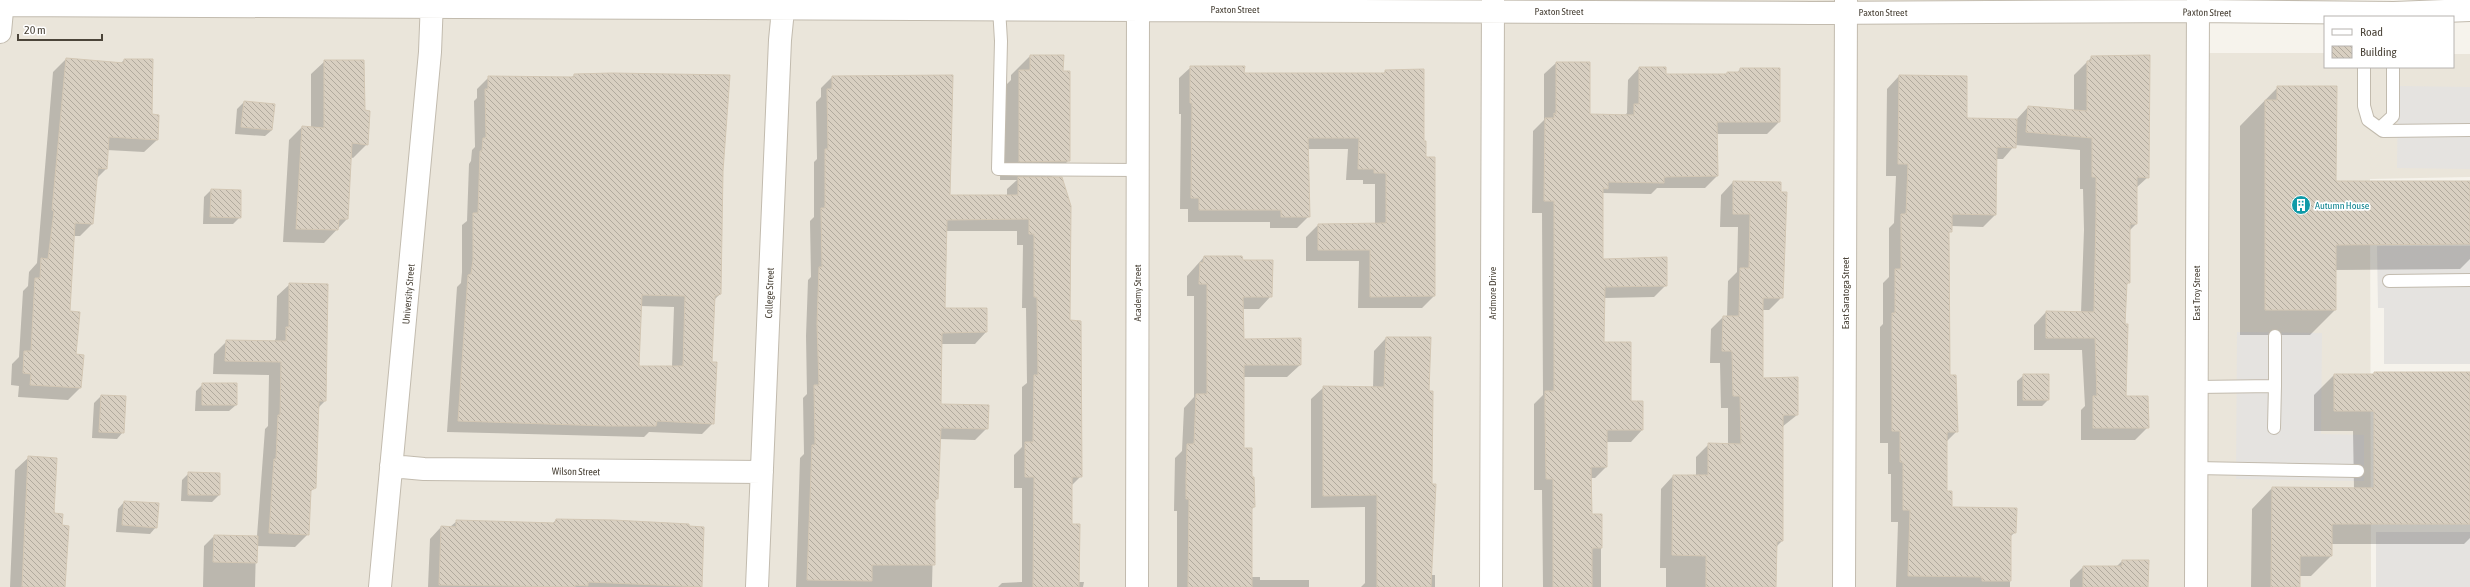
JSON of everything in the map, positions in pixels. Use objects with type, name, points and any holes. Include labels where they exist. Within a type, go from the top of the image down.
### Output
[{"type":"street","name":"University Street","points":[[380,587],[430,52],[432,3]]},
{"type":"street","name":"Paxton Street","points":[[2,4],[784,4],[999,8],[1138,4],[1846,6],[2198,5],[2342,6],[2394,15],[2470,10]]},
{"type":"street","points":[[0,32],[2,4]]},
{"type":"street","name":"College Street","points":[[757,587],[780,40],[784,4]]},
{"type":"street","name":"Academy Street","points":[[1137,587],[1138,4]]},
{"type":"street","name":"Ardmore Drive","points":[[1491,587],[1493,5]]},
{"type":"street","name":"East Troy Street","points":[[2196,587],[2198,5]]},
{"type":"street","name":"East Saratoga Street","points":[[1844,587],[1846,6]]},
{"type":"street","name":"Wilson Street","points":[[391,466],[424,469],[762,472]]},
{"type":"lane","points":[[999,8],[1001,41],[998,169],[1138,170]]},
{"type":"lane","points":[[2364,68],[2364,106],[2368,120],[2383,131],[2470,130]]},
{"type":"lane","points":[[2380,128],[2393,116],[2393,68]]},
{"type":"lane","points":[[2389,280],[2470,280]]},
{"type":"lane","points":[[2274,428],[2275,336]]},
{"type":"lane","points":[[2196,387],[2275,386]]},
{"type":"lane","points":[[2196,468],[2358,471]]},
{"type":"shaded area","points":[[0,0],[2204,0],[2204,53],[2324,53],[2324,68],[2454,68],[2454,54],[2470,54],[2470,177],[2370,179],[2371,587],[0,587]]},
{"type":"shaded area","points":[[2398,86],[2470,87],[2470,169],[2397,168]]},
{"type":"shaded area","points":[[2377,246],[2470,246],[2470,364],[2384,364],[2384,308],[2378,308]]},
{"type":"shaded area","points":[[2237,332],[2322,333],[2321,434],[2364,435],[2364,481],[2236,479]]},
{"type":"shaded area","points":[[2376,532],[2470,532],[2470,587],[2376,587]]},
{"type":"building","points":[[1030,55],[1064,55],[1063,71],[1070,71],[1070,161],[1019,162],[1019,70],[1030,70]]},
{"type":"building","points":[[2150,55],[2149,178],[2137,177],[2137,224],[2130,224],[2130,283],[2127,283],[2125,324],[2128,324],[2126,396],[2148,396],[2149,428],[2093,428],[2093,396],[2097,396],[2095,338],[2046,338],[2046,311],[2094,312],[2096,177],[2092,177],[2092,138],[2026,132],[2028,106],[2087,111],[2087,61],[2091,61],[2091,56]]},
{"type":"building","points":[[66,58],[124,63],[124,59],[153,59],[152,114],[159,115],[158,140],[109,137],[107,169],[98,168],[93,224],[75,223],[70,311],[80,312],[76,354],[84,355],[81,388],[30,385],[31,374],[23,373],[24,351],[31,351],[35,278],[40,278],[41,258],[48,259],[54,211],[52,210]]},
{"type":"building","points":[[324,60],[364,60],[365,110],[370,111],[368,145],[352,143],[348,219],[339,219],[338,230],[296,229],[302,126],[324,128]]},
{"type":"building","points":[[1556,62],[1590,62],[1590,114],[1634,115],[1634,104],[1639,104],[1639,67],[1666,67],[1666,74],[1727,74],[1727,72],[1740,72],[1740,68],[1780,68],[1780,122],[1717,122],[1718,176],[1664,177],[1664,183],[1608,182],[1608,189],[1603,188],[1603,259],[1667,257],[1667,286],[1605,287],[1604,342],[1631,342],[1631,401],[1643,401],[1643,430],[1607,430],[1607,467],[1591,467],[1592,514],[1602,514],[1602,548],[1592,548],[1592,587],[1553,587],[1553,479],[1546,479],[1545,391],[1554,391],[1554,201],[1544,201],[1545,118],[1554,118],[1554,113],[1556,114]]},
{"type":"building","points":[[1190,66],[1245,66],[1244,73],[1385,73],[1385,70],[1424,69],[1424,141],[1426,141],[1426,157],[1435,157],[1435,296],[1370,297],[1370,250],[1318,250],[1318,224],[1386,223],[1386,173],[1374,173],[1374,169],[1358,169],[1359,138],[1308,138],[1310,217],[1281,217],[1281,210],[1199,210],[1199,198],[1191,198],[1192,103],[1190,103]]},
{"type":"building","points":[[612,73],[730,75],[723,171],[721,294],[715,296],[712,362],[717,362],[714,424],[657,421],[656,426],[606,426],[458,421],[468,275],[471,274],[473,260],[473,213],[478,213],[480,151],[482,151],[483,138],[486,138],[485,89],[488,89],[488,76],[574,77],[574,74]],"holes":[[[642,295],[685,296],[683,366],[639,366]]]},
{"type":"building","points":[[953,75],[950,195],[1018,195],[1018,177],[1062,177],[1071,206],[1070,320],[1081,321],[1082,477],[1072,477],[1072,524],[1080,524],[1079,587],[1033,587],[1034,477],[1025,477],[1025,442],[1033,442],[1034,375],[1038,375],[1037,297],[1034,297],[1034,234],[1029,234],[1029,219],[947,220],[945,308],[987,308],[987,332],[942,333],[941,404],[989,405],[988,429],[941,428],[938,499],[935,499],[935,565],[872,565],[872,581],[807,580],[812,445],[815,445],[814,385],[819,385],[817,324],[819,267],[822,267],[821,208],[825,208],[825,149],[828,149],[827,89],[832,89],[832,76]]},
{"type":"building","points":[[1899,75],[1967,76],[1967,118],[2017,119],[2016,148],[1997,147],[1996,215],[1952,214],[1952,232],[1949,232],[1950,375],[1956,375],[1958,432],[1947,432],[1947,491],[1952,491],[1952,507],[2017,508],[2016,533],[2011,533],[2011,581],[1982,581],[1982,577],[1908,576],[1910,510],[1903,510],[1903,462],[1900,462],[1900,431],[1892,431],[1892,313],[1895,313],[1895,269],[1901,269],[1901,214],[1906,214],[1908,164],[1898,164]]},
{"type":"building","name":"Autumn House","points":[[2277,86],[2337,86],[2336,181],[2470,181],[2470,244],[2336,245],[2336,310],[2265,310],[2265,100],[2277,100]]},
{"type":"building","points":[[244,101],[275,104],[272,130],[241,127]]},
{"type":"building","points":[[1733,181],[1781,182],[1781,192],[1787,192],[1783,298],[1763,298],[1763,378],[1798,377],[1798,415],[1783,415],[1783,541],[1777,541],[1776,587],[1706,587],[1706,556],[1672,555],[1673,475],[1708,475],[1708,443],[1741,444],[1740,396],[1733,396],[1732,351],[1722,351],[1723,316],[1739,316],[1740,268],[1749,268],[1750,214],[1733,214]]},
{"type":"building","points":[[211,189],[241,190],[241,218],[210,217]]},
{"type":"building","points":[[1204,256],[1242,256],[1243,260],[1273,260],[1272,297],[1243,297],[1244,339],[1301,338],[1301,365],[1244,365],[1244,448],[1252,448],[1252,477],[1254,477],[1255,507],[1252,507],[1252,587],[1188,587],[1189,499],[1186,499],[1187,444],[1194,444],[1196,394],[1207,394],[1207,284],[1199,284],[1200,262],[1203,263]]},
{"type":"building","points":[[289,283],[328,284],[326,401],[319,401],[316,488],[311,490],[309,535],[269,533],[274,459],[276,459],[278,415],[280,415],[281,362],[225,361],[226,340],[286,341],[286,327],[289,327]]},
{"type":"building","points":[[1386,337],[1431,337],[1429,391],[1433,391],[1432,484],[1436,484],[1431,587],[1377,587],[1377,495],[1323,496],[1323,386],[1384,387]]},
{"type":"building","points":[[2374,372],[2470,372],[2470,524],[2332,524],[2332,556],[2300,556],[2300,587],[2271,587],[2272,487],[2374,488],[2374,411],[2334,411],[2334,374],[2374,374]]},
{"type":"building","points":[[2023,374],[2049,374],[2049,400],[2023,400]]},
{"type":"building","points":[[202,383],[237,383],[237,405],[202,405]]},
{"type":"building","points":[[101,395],[126,396],[124,433],[99,432]]},
{"type":"building","points":[[28,456],[57,458],[54,513],[63,514],[62,525],[69,526],[65,587],[22,587]]},
{"type":"building","points":[[188,472],[220,473],[220,495],[188,495]]},
{"type":"building","points":[[124,501],[159,503],[157,528],[122,525]]},
{"type":"building","points":[[556,519],[689,524],[689,526],[704,527],[702,587],[588,582],[588,586],[575,585],[575,587],[439,585],[441,526],[456,527],[456,520],[555,523]]},
{"type":"building","points":[[214,535],[258,536],[257,563],[213,562]]},
{"type":"building","points":[[2122,560],[2149,560],[2148,587],[2083,587],[2083,566],[2122,566]]},
{"type":"place","name":"Autumn House","points":[[2301,205]]}]
